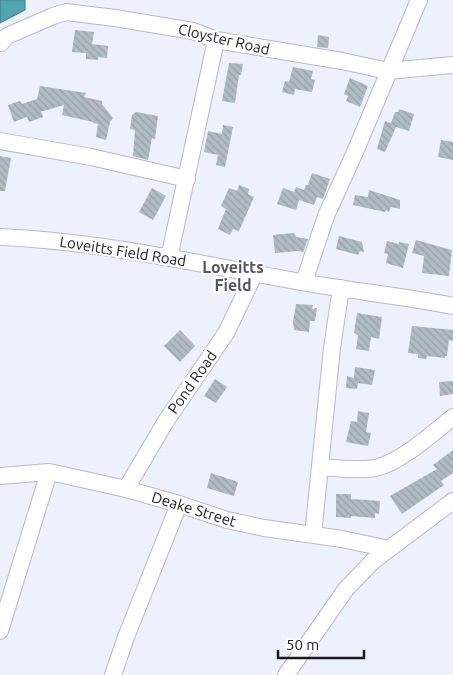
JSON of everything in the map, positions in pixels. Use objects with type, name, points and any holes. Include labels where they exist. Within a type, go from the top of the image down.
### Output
[{"type":"street","points":[[304,282],[326,216],[419,0]]},
{"type":"street","name":"Cloyster Road","points":[[1,43],[7,36],[66,12],[193,31],[216,40],[342,61],[385,78],[453,65]]},
{"type":"street","points":[[169,258],[187,179],[203,93],[216,40]]},
{"type":"street","points":[[0,141],[91,157],[187,179]]},
{"type":"street","name":"Loveitts Field Road","points":[[0,237],[58,240],[453,306]]},
{"type":"street","name":"Pond Road","points":[[126,489],[166,420],[226,333],[256,273]]},
{"type":"street","points":[[313,535],[332,348],[341,288]]},
{"type":"street","points":[[320,467],[377,468],[402,456],[453,417]]},
{"type":"street","points":[[0,631],[48,472]]},
{"type":"street","name":"Deake Street","points":[[0,476],[48,472],[126,489],[227,520],[389,549]]},
{"type":"street","points":[[286,675],[346,589],[373,561],[453,501]]},
{"type":"street","points":[[112,675],[179,504]]},
{"type":"water","points":[[0,0],[25,0],[25,10],[0,23]]},
{"type":"building","points":[[75,30],[94,32],[92,44],[108,46],[107,58],[98,57],[98,60],[86,59],[86,53],[72,52]]},
{"type":"building","points":[[318,35],[329,37],[328,48],[317,47]]},
{"type":"building","points":[[229,63],[243,64],[241,75],[239,75],[235,103],[222,101]]},
{"type":"building","points":[[293,67],[313,71],[311,79],[315,80],[312,92],[295,89],[294,95],[282,92],[285,81],[289,82]]},
{"type":"building","points":[[350,78],[368,86],[360,107],[346,101],[348,96],[344,94]]},
{"type":"building","points":[[40,86],[86,93],[84,97],[102,101],[102,104],[113,118],[110,122],[106,140],[96,137],[98,124],[62,115],[64,105],[41,111],[43,117],[29,122],[27,117],[14,122],[8,105],[20,101],[22,104],[37,99]]},
{"type":"building","points":[[399,109],[414,114],[409,131],[396,127],[385,152],[377,149],[385,121],[391,123],[395,112],[398,112]]},
{"type":"building","points":[[136,112],[158,116],[155,139],[152,138],[148,160],[133,156],[135,130],[130,129],[132,115]]},
{"type":"building","points":[[223,125],[233,127],[225,167],[216,165],[218,155],[204,152],[208,131],[222,134]]},
{"type":"building","points":[[441,140],[453,142],[453,160],[438,157]]},
{"type":"building","points":[[0,156],[11,158],[5,191],[0,191]]},
{"type":"building","points":[[312,173],[330,179],[323,199],[317,197],[314,205],[299,200],[296,210],[277,204],[283,188],[294,192],[296,187],[304,190]]},
{"type":"building","points":[[239,185],[249,189],[248,194],[254,197],[239,231],[233,229],[230,235],[218,229],[226,209],[221,206],[229,188],[237,191]]},
{"type":"building","points":[[152,188],[166,196],[153,220],[139,212]]},
{"type":"building","points":[[369,190],[400,200],[400,209],[391,207],[389,212],[386,210],[385,212],[353,205],[355,195],[368,197]]},
{"type":"building","points":[[294,233],[296,237],[308,239],[303,252],[275,253],[273,235]]},
{"type":"building","points":[[339,236],[362,242],[364,252],[360,251],[358,255],[336,249]]},
{"type":"building","points":[[416,240],[452,250],[449,276],[422,273],[424,256],[412,253]]},
{"type":"building","points":[[387,241],[409,244],[403,268],[386,263],[388,254],[384,253]]},
{"type":"building","points":[[296,304],[313,305],[312,309],[317,308],[315,321],[310,321],[309,332],[294,330],[293,322]]},
{"type":"building","points":[[357,313],[382,317],[379,339],[371,337],[369,351],[356,349],[358,335],[354,333]]},
{"type":"building","points":[[412,326],[453,330],[453,341],[449,340],[447,356],[445,358],[427,356],[426,359],[418,358],[418,354],[408,353]]},
{"type":"building","points":[[180,330],[195,346],[180,362],[164,346]]},
{"type":"building","points":[[355,367],[375,370],[372,385],[358,383],[357,389],[346,388],[347,376],[354,378]]},
{"type":"building","points":[[215,379],[227,387],[216,403],[204,396]]},
{"type":"building","points":[[453,381],[453,394],[440,396],[439,382]]},
{"type":"building","points":[[358,411],[369,413],[366,432],[371,433],[368,446],[346,442],[351,421],[357,422]]},
{"type":"building","points":[[453,450],[453,473],[441,481],[444,485],[402,514],[390,496],[437,469],[433,465]]},
{"type":"building","points":[[211,473],[238,482],[234,496],[207,488]]},
{"type":"building","points":[[336,494],[351,494],[351,499],[380,501],[379,514],[375,513],[375,518],[336,517]]},
{"type":"district","name":"Loveitts Field","points":[[233,276]]}]
